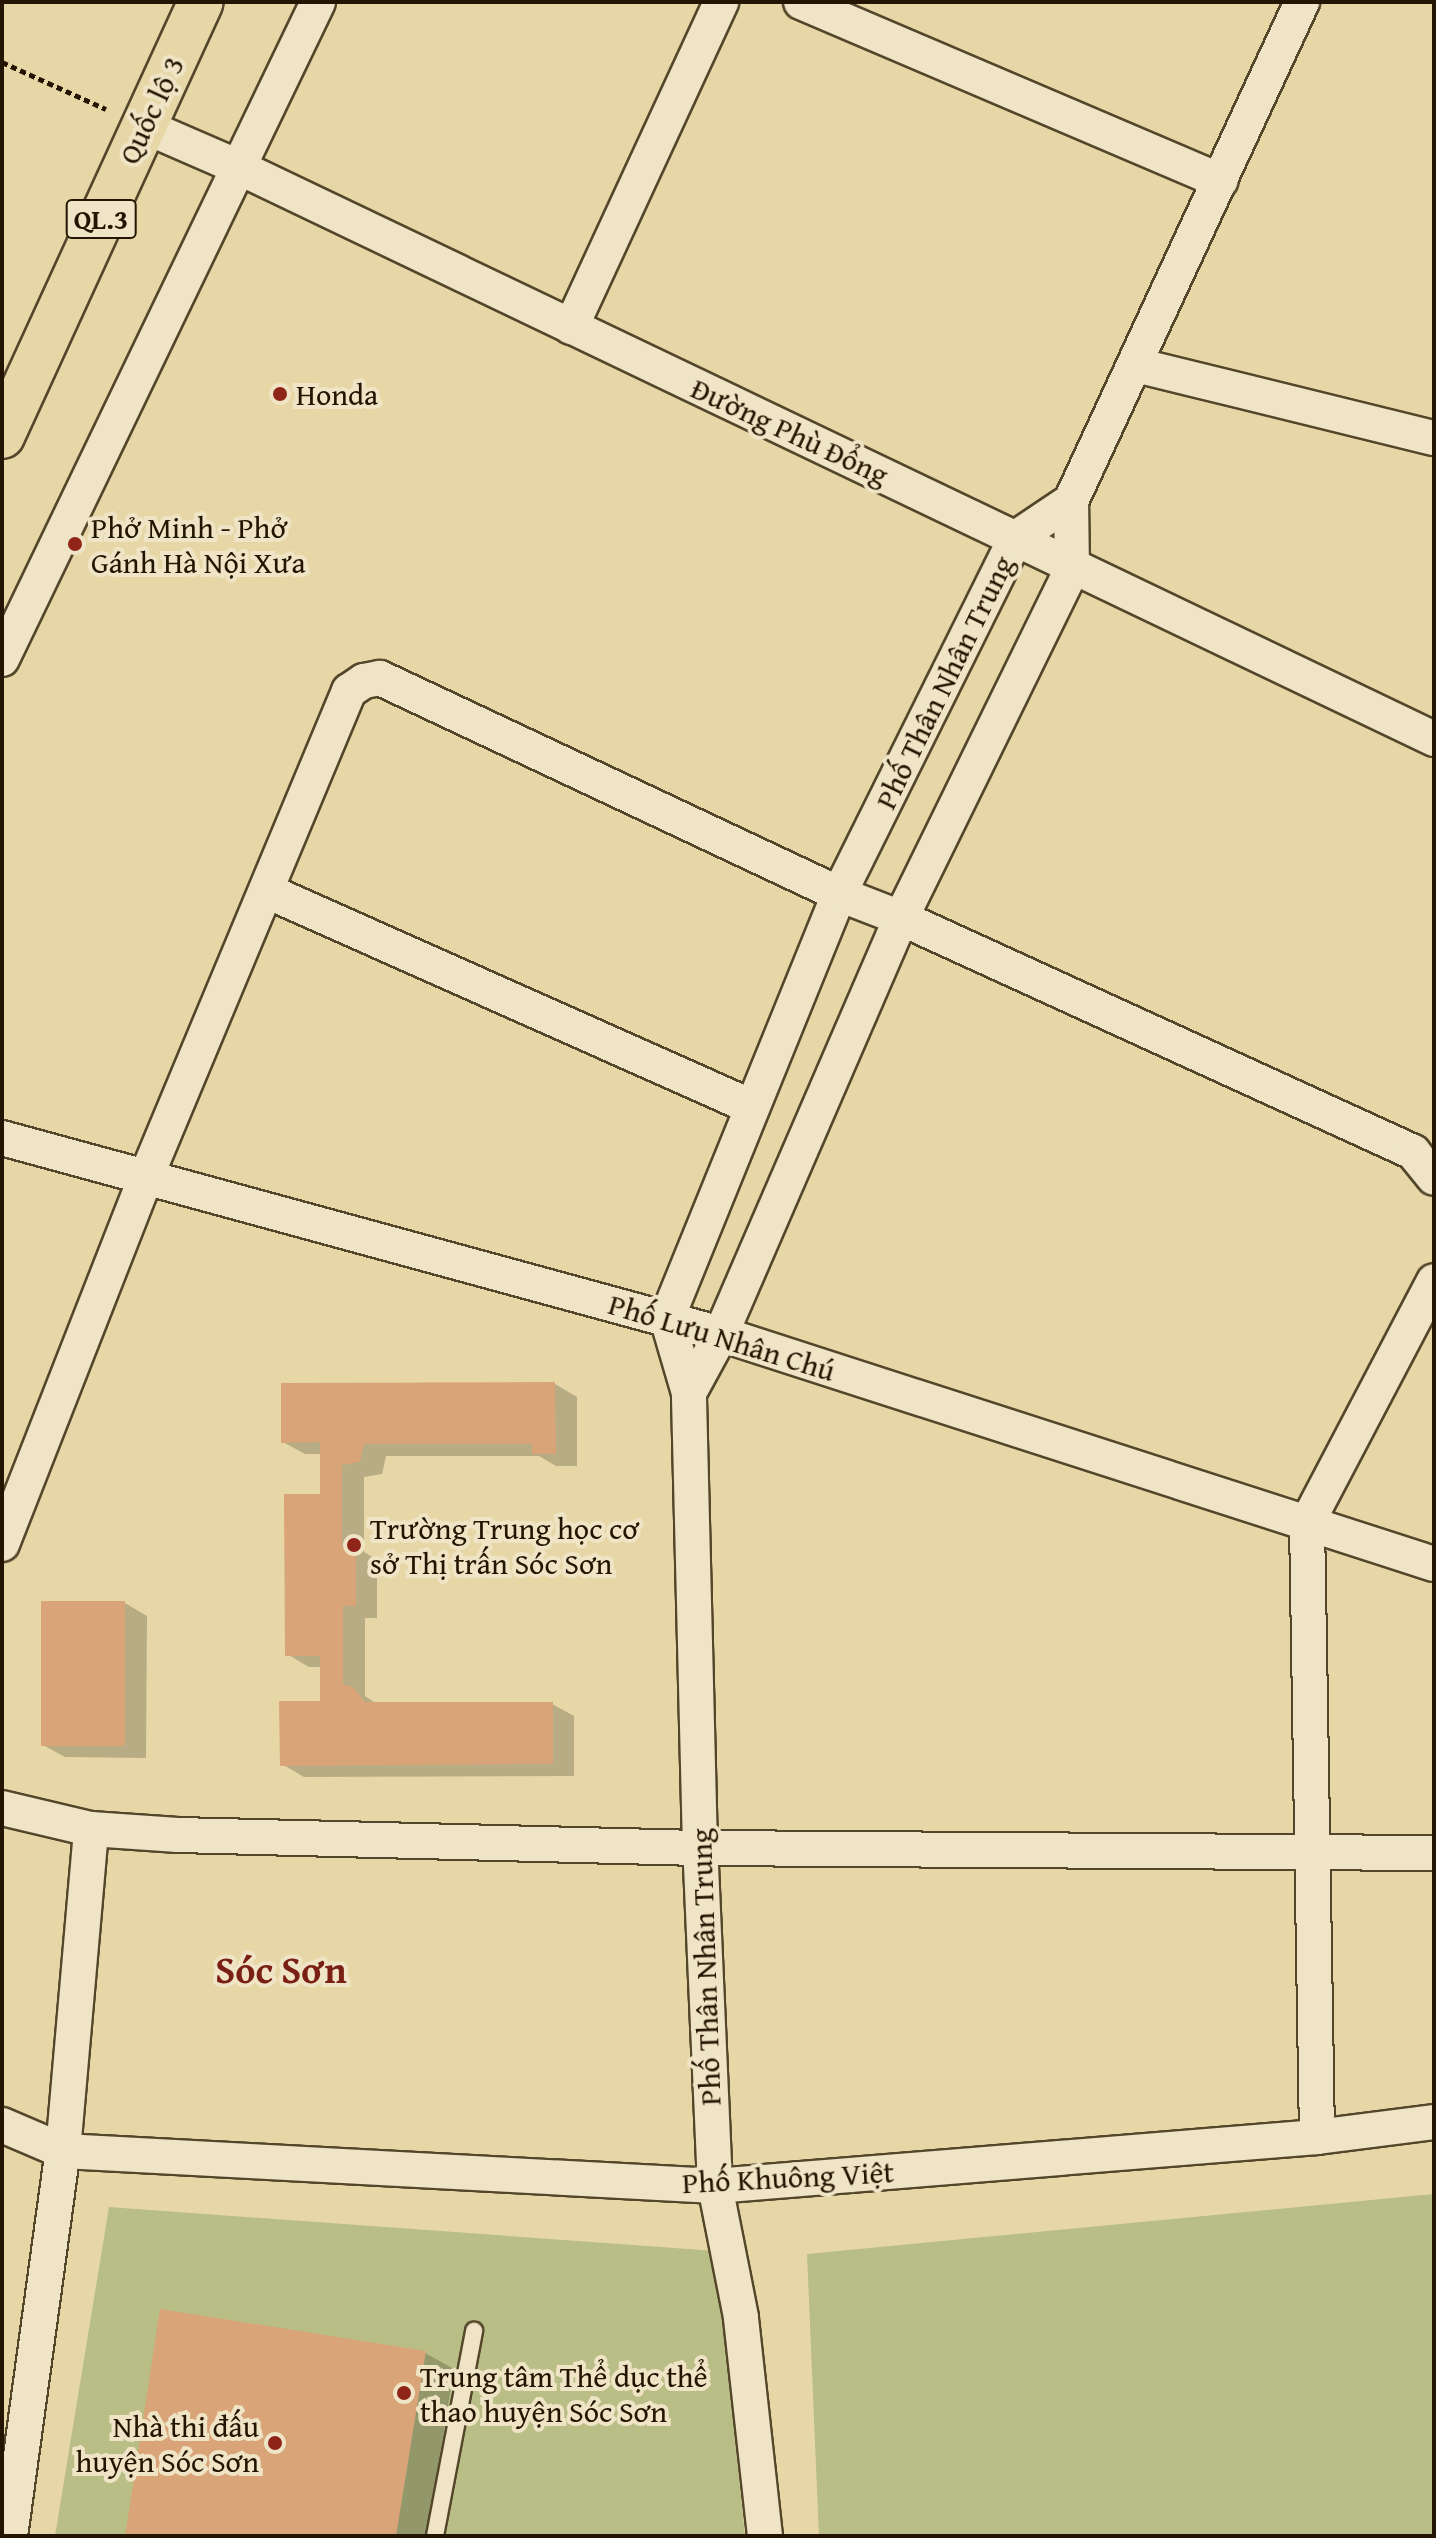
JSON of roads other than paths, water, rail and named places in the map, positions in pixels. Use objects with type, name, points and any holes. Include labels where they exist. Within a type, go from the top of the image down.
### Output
[{"type":"highway","name":"Quốc lộ 3","points":[[2,436],[201,2]]},
{"type":"street","points":[[2,659],[236,166],[318,2]]},
{"type":"street","points":[[571,327],[721,2]]},
{"type":"street","points":[[801,2],[1220,181]]},
{"type":"street","points":[[1071,501],[1302,2]]},
{"type":"street","name":"Đường Phù Đổng","points":[[144,126],[236,166],[1016,538],[1072,569],[1434,739]]},
{"type":"street","points":[[1136,365],[1434,438]]},
{"type":"street","name":"Phố Thân Nhân Trung","points":[[765,2536],[741,2317],[715,2186],[700,1848],[689,1393],[667,1318],[839,894],[1016,538],[1071,501]]},
{"type":"street","name":"Phố Thân Nhân Trung","points":[[689,1393],[721,1334],[901,918],[1072,569],[1071,501]]},
{"type":"street","points":[[2,1544],[146,1177],[349,691],[364,681],[380,678],[839,894],[901,918],[1413,1152],[1434,1178]]},
{"type":"street","points":[[267,891],[752,1107]]},
{"type":"street","name":"Phố Lưu Nhân Chú","points":[[2,1138],[721,1334],[1434,1564]]},
{"type":"street","points":[[1317,2137],[1307,1523],[1434,1281]]},
{"type":"street","points":[[2,1808],[91,1829],[178,1835],[700,1848],[1434,1853]]},
{"type":"street","points":[[10,2536],[13,2431],[63,2151],[91,1829]]},
{"type":"street","name":"Phố Khuông Việt","points":[[2,2125],[63,2151],[715,2186],[1317,2137],[1434,2122]]},
{"type":"lane","points":[[435,2536],[474,2331]]},
{"type":"place","name":"Honda","points":[[280,394]]},
{"type":"place","name":"Phở Minh - Phở Gánh Hà Nội Xưa","points":[[75,544]]},
{"type":"place","name":"Trường Trung học cơ sở Thị trấn Sóc Sơn","points":[[354,1545]]},
{"type":"place","name":"Trung tâm Thể dục thể thao huyện Sóc Sơn","points":[[404,2393]]},
{"type":"place","name":"Nhà thi đấu huyện Sóc Sơn","points":[[275,2443]]},
{"type":"district","name":"Sóc Sơn","points":[[281,1970]]}]
